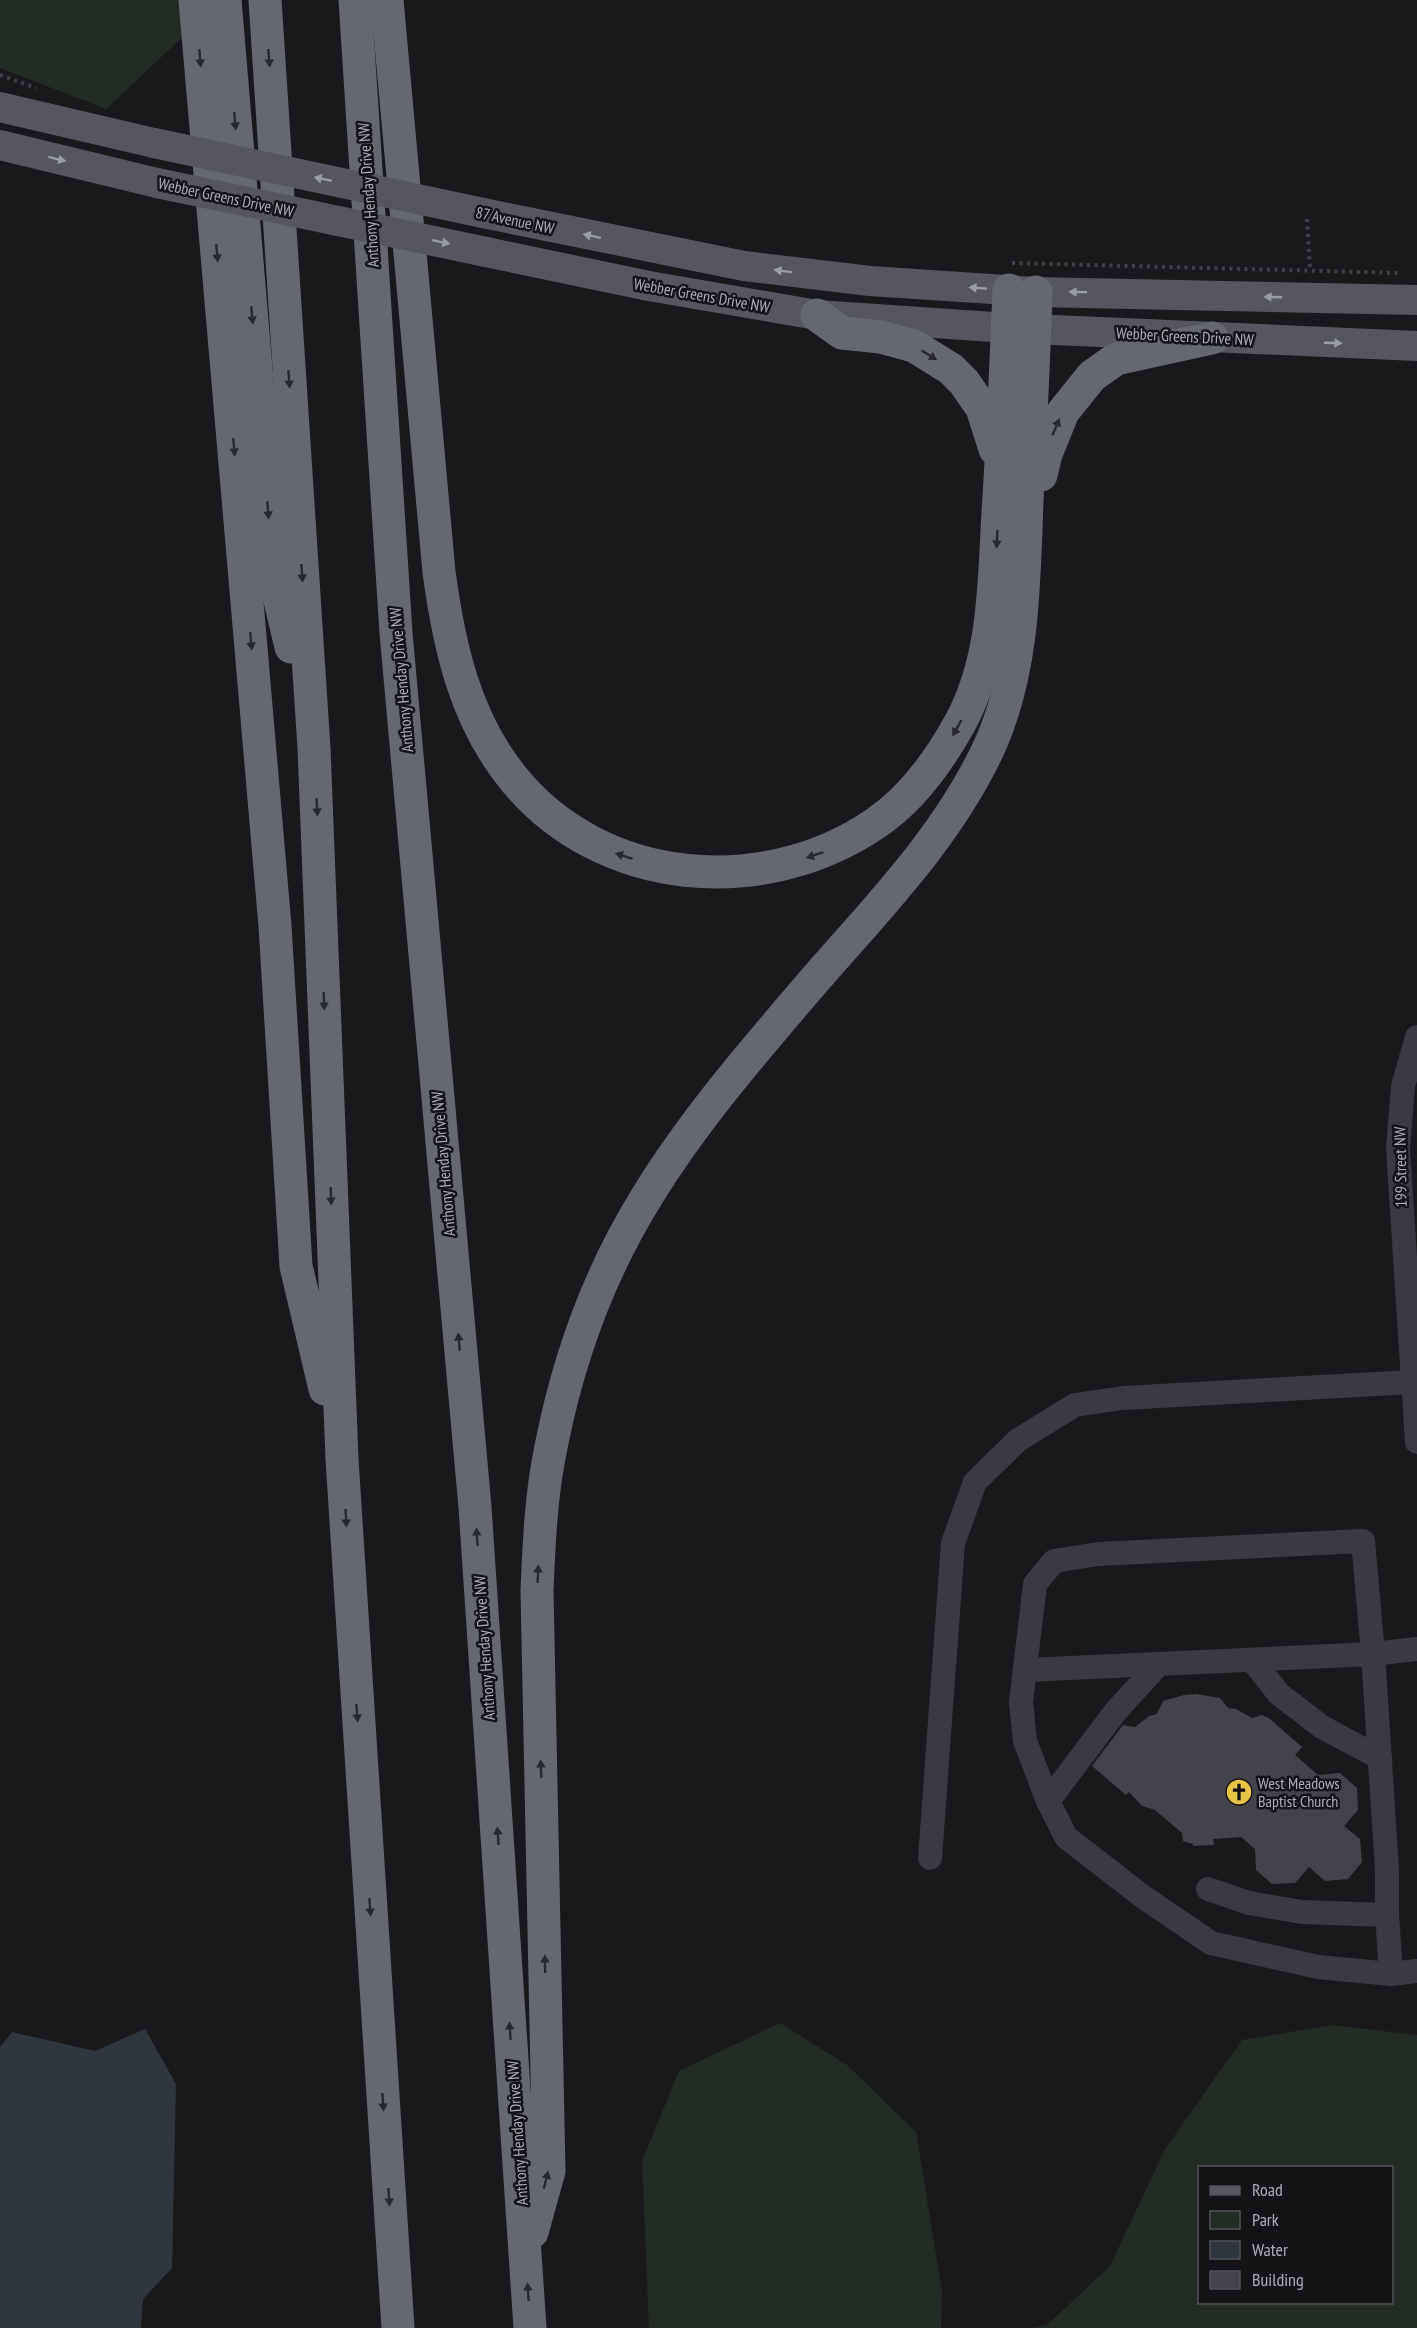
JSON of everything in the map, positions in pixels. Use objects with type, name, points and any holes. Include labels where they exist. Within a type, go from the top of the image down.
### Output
[{"type":"highway","points":[[195,0],[275,926],[296,1266],[342,1460]]},
{"type":"highway","points":[[225,0],[273,571],[314,748]]},
{"type":"highway","points":[[265,0],[314,748],[342,1460],[398,2328]]},
{"type":"highway","name":"Anthony Henday Drive NW","points":[[355,0],[396,633],[475,1507],[530,2328]]},
{"type":"highway","points":[[387,0],[439,572],[448,635],[468,700],[486,738],[513,779],[534,801],[586,839],[615,853],[673,869],[708,873],[774,868],[825,852],[878,821],[901,802],[937,762],[972,697],[980,673],[991,617],[1000,481],[1021,328]]},
{"type":"highway","points":[[525,2257],[549,2171],[537,1634],[539,1557],[550,1452],[573,1358],[611,1263],[645,1198],[672,1158],[753,1052],[905,876],[938,834],[968,788],[992,741],[1006,700],[1020,625],[1026,544],[1021,328],[1016,282]]},
{"type":"highway","points":[[817,315],[842,333],[881,337],[914,346],[951,369],[974,395],[982,408],[994,445],[1000,481]]},
{"type":"highway","points":[[1026,544],[1048,448],[1063,412],[1082,386],[1116,359],[1212,338]]},
{"type":"main road","name":"87 Avenue NW","points":[[0,107],[154,143],[744,266],[870,281],[1016,282]]},
{"type":"main road","name":"Webber Greens Drive NW","points":[[0,145],[157,183],[486,252],[681,292],[817,315],[1212,338],[1417,346]]},
{"type":"main road","points":[[1016,282],[1417,300]]},
{"type":"street","name":"199 Street NW","points":[[1417,1037],[1403,1086],[1398,1149],[1417,1442]]},
{"type":"street","points":[[930,1858],[953,1543],[975,1482],[1018,1440],[1075,1405],[1123,1398],[1412,1382]]},
{"type":"street","points":[[1391,1974],[1380,1758],[1363,1541],[1098,1554],[1054,1561],[1035,1584],[1021,1702],[1025,1741],[1048,1801],[1066,1837],[1142,1896],[1211,1943],[1318,1967],[1391,1974],[1417,1971]]},
{"type":"street","points":[[1026,1670],[1373,1654],[1417,1649]]},
{"type":"street","points":[[1252,1660],[1279,1694],[1322,1727],[1380,1758]]},
{"type":"street","points":[[1048,1801],[1116,1711],[1158,1665]]},
{"type":"street","points":[[1208,1889],[1249,1903],[1302,1912],[1387,1915]]},
{"type":"path","points":[[1307,219],[1310,270]]},
{"type":"path","points":[[1016,282],[1310,270],[1405,273]]},
{"type":"green space","points":[[0,0],[222,0],[106,109],[0,68]]},
{"type":"green space","points":[[780,2023],[847,2065],[916,2132],[942,2291],[941,2328],[649,2328],[642,2161],[679,2071]]},
{"type":"green space","points":[[1332,2025],[1417,2035],[1417,2328],[1031,2328],[1047,2325],[1110,2266],[1165,2149],[1242,2040]]},
{"type":"water","points":[[145,2029],[176,2084],[172,2268],[143,2299],[141,2328],[0,2328],[0,2047],[12,2032],[95,2051]]},
{"type":"building","name":"West Meadows Baptist Church","points":[[1196,1694],[1220,1698],[1228,1708],[1236,1709],[1252,1718],[1262,1715],[1269,1718],[1302,1747],[1295,1755],[1318,1775],[1340,1773],[1357,1788],[1358,1810],[1344,1826],[1360,1839],[1362,1862],[1348,1879],[1325,1881],[1309,1867],[1295,1883],[1272,1884],[1256,1870],[1255,1849],[1241,1837],[1213,1839],[1214,1845],[1193,1846],[1183,1841],[1182,1833],[1155,1810],[1142,1806],[1129,1792],[1126,1795],[1092,1766],[1123,1725],[1135,1727],[1149,1716],[1157,1714],[1163,1701]]},
{"type":"place","name":"West Meadows Baptist Church","points":[[1239,1792]]}]
